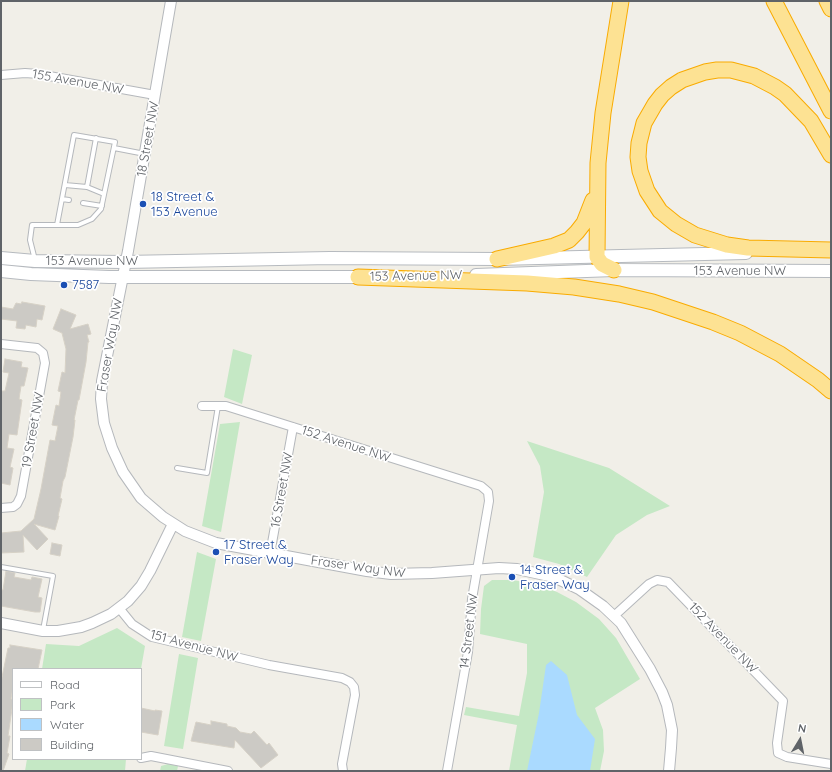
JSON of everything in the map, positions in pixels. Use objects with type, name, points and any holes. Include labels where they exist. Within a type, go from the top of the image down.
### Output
[{"type":"highway","points":[[614,270],[602,264],[598,257],[597,190],[603,113],[621,1]]},
{"type":"highway","points":[[774,1],[831,111]]},
{"type":"highway","points":[[827,1],[831,6]]},
{"type":"highway","points":[[827,1],[831,9]]},
{"type":"highway","points":[[831,155],[811,121],[785,94],[754,76],[731,70],[724,70],[694,75],[671,87],[662,95],[644,123],[639,143],[638,157],[640,171],[647,190],[660,211],[676,224],[695,235],[727,245],[748,248],[831,250]]},
{"type":"highway","points":[[497,259],[554,246],[569,240],[584,223],[597,190]]},
{"type":"highway","points":[[358,277],[551,285],[598,290],[646,300],[713,322],[740,334],[780,354],[818,380],[831,391]]},
{"type":"main road","name":"153 Avenue NW","points":[[1,258],[36,261],[125,262],[330,258],[497,259],[831,250]]},
{"type":"main road","name":"153 Avenue NW","points":[[1,271],[31,274],[122,277],[358,277],[614,270],[831,271]]},
{"type":"street","name":"18 Street NW","points":[[122,277],[171,1]]},
{"type":"street","name":"155 Avenue NW","points":[[1,75],[25,73],[38,74],[155,95]]},
{"type":"street","name":"Fraser Way NW","points":[[122,277],[102,381],[102,416],[118,463],[127,479],[141,498],[152,508],[185,532],[205,540],[227,546],[391,574],[432,573],[499,568],[518,569],[554,577],[578,589],[591,597],[614,616],[624,628],[662,692],[667,705],[672,735],[669,771]]},
{"type":"street","name":"19 Street NW","points":[[1,344],[33,347],[41,350],[45,363],[21,496],[17,504],[13,507],[1,508]]},
{"type":"street","name":"152 Avenue NW","points":[[202,406],[226,406],[480,486],[488,492]]},
{"type":"street","name":"16 Street NW","points":[[270,554],[293,427]]},
{"type":"street","name":"14 Street NW","points":[[447,771],[468,652],[470,611],[489,501],[488,492]]},
{"type":"street","points":[[1,623],[43,631],[58,631],[81,627],[102,619],[119,608],[134,594],[146,578],[173,524]]},
{"type":"street","name":"152 Avenue NW","points":[[614,616],[650,584],[657,580],[663,580],[671,584],[780,698],[783,704],[777,743],[778,753],[786,757],[831,764]]},
{"type":"street","name":"151 Avenue NW","points":[[119,608],[132,624],[152,637],[269,665],[342,678],[352,683],[355,695],[342,764],[343,771]]},
{"type":"street","points":[[142,758],[151,756],[228,771]]},
{"type":"lane","points":[[36,261],[30,240],[32,225],[57,225],[78,225],[92,219],[101,209],[115,142],[74,135],[57,225]]},
{"type":"lane","points":[[86,187],[96,138]]},
{"type":"lane","points":[[114,148],[145,154]]},
{"type":"lane","points":[[65,185],[86,187],[104,194]]},
{"type":"lane","points":[[62,199],[69,200]]},
{"type":"lane","points":[[83,203],[102,206]]},
{"type":"lane","points":[[178,468],[207,473],[218,405]]},
{"type":"lane","points":[[1,567],[53,576],[43,631]]},
{"type":"green space","points":[[233,349],[252,355],[242,404],[224,397]]},
{"type":"green space","points":[[240,422],[221,532],[202,526],[220,424]]},
{"type":"green space","points":[[527,441],[609,468],[670,506],[647,515],[616,535],[587,577],[559,564],[533,557],[544,492],[540,466]]},
{"type":"green space","points":[[197,552],[216,559],[201,641],[182,637]]},
{"type":"green space","points":[[492,580],[513,580],[539,585],[576,602],[599,619],[616,638],[640,679],[595,708],[603,730],[604,751],[600,771],[509,771],[517,725],[464,715],[466,707],[519,716],[527,673],[527,644],[480,634],[484,586]]},
{"type":"green space","points":[[117,628],[145,646],[141,668],[42,668],[46,644],[79,646]]},
{"type":"green space","points":[[179,654],[198,658],[183,749],[164,746]]},
{"type":"green space","points":[[27,760],[126,760],[125,771],[25,771]]},
{"type":"green space","points":[[168,764],[178,766],[177,771],[160,771],[161,766]]},
{"type":"water","points":[[551,661],[567,675],[577,715],[595,739],[590,771],[527,771],[539,713],[546,665]]},
{"type":"building","points":[[22,302],[45,306],[42,320],[37,319],[36,327],[26,325],[25,329],[16,328],[17,321],[1,319],[1,307],[13,309],[16,303],[21,304]]},
{"type":"building","points":[[61,309],[76,315],[70,329],[88,324],[91,334],[87,335],[89,342],[86,362],[74,420],[73,437],[60,498],[62,499],[59,516],[55,530],[34,524],[48,539],[37,550],[23,535],[24,552],[1,553],[1,533],[21,531],[34,519],[50,440],[55,441],[58,426],[52,425],[56,405],[59,406],[61,392],[58,391],[62,372],[65,373],[66,349],[62,333],[53,329]]},
{"type":"building","points":[[5,359],[22,362],[21,367],[28,368],[24,386],[21,386],[19,399],[22,400],[17,435],[9,434],[7,448],[14,449],[10,467],[13,468],[10,485],[1,483],[1,394],[2,391],[5,391],[9,373],[3,372]]},
{"type":"building","points":[[52,543],[62,545],[60,556],[50,554]]},
{"type":"building","points":[[6,571],[15,573],[14,577],[31,580],[32,577],[42,579],[38,597],[42,598],[40,612],[1,606],[1,590],[3,590]]},
{"type":"building","points":[[10,645],[42,650],[38,668],[12,668],[12,709],[7,753],[9,754],[3,771],[1,771],[1,682],[8,648],[10,648]]},
{"type":"building","points":[[142,708],[162,711],[158,735],[142,732]]},
{"type":"building","points":[[211,721],[227,724],[227,726],[236,728],[240,732],[251,734],[254,731],[267,745],[269,743],[278,755],[261,768],[235,740],[234,748],[191,741],[196,722],[211,725]]},
{"type":"place","name":"18 Street & 153 Avenue","points":[[143,204]]},
{"type":"place","name":"7587","points":[[64,285]]},
{"type":"place","name":"17 Street & Fraser Way","points":[[216,552]]},
{"type":"place","name":"14 Street & Fraser Way","points":[[512,577]]}]
